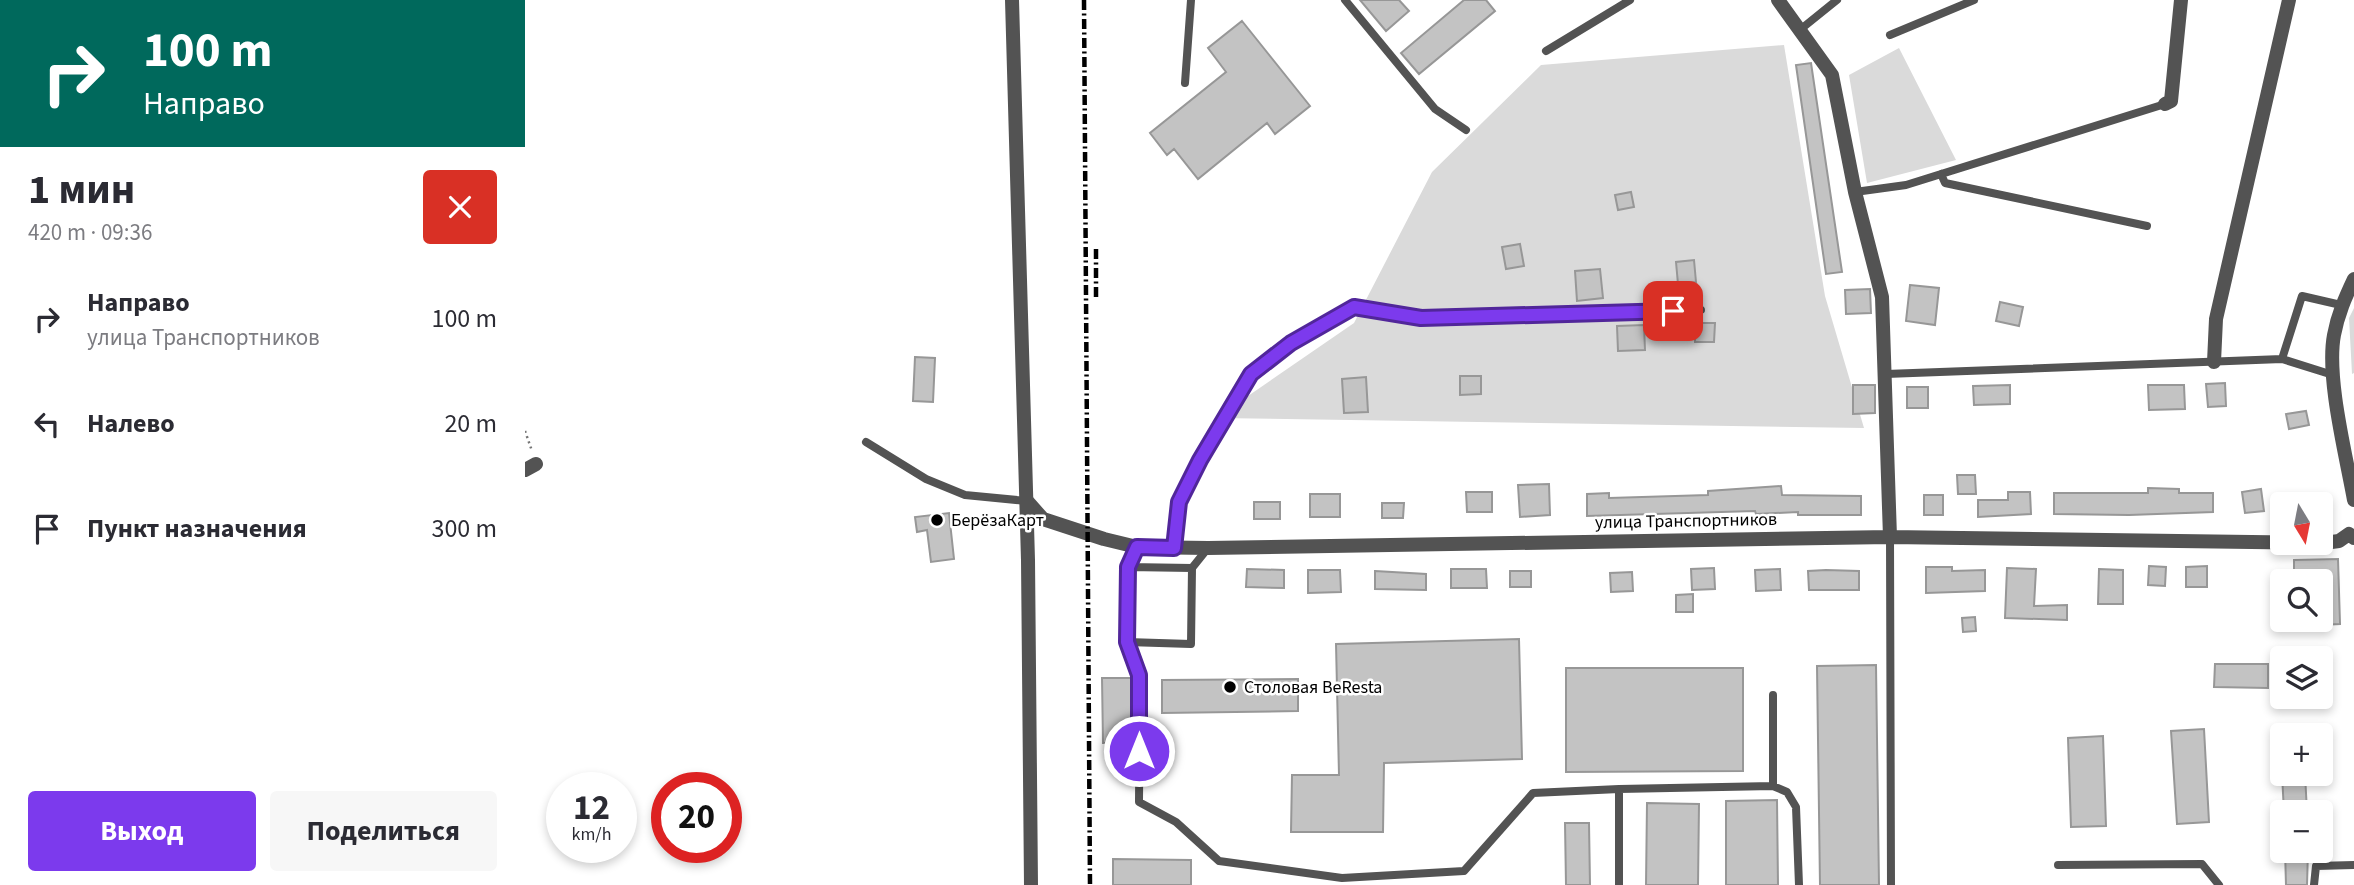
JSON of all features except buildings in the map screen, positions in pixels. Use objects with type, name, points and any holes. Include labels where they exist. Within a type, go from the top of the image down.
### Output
[{"type":"street","points":[[1012,0],[1027,501],[1031,885]]},
{"type":"street","points":[[1778,0],[1832,75],[1855,192],[1882,297],[1890,537]]},
{"type":"street","points":[[2165,104],[2171,101],[2182,0]]},
{"type":"street","points":[[2214,362],[2216,318],[2289,0]]},
{"type":"street","points":[[2354,279],[2341,305],[2333,337],[2333,375],[2354,500]]},
{"type":"street","name":"улица Транспортников","points":[[1027,501],[1043,519],[1095,537],[1137,547],[1174,548],[1890,537],[2324,543],[2339,541],[2352,532]]},
{"type":"lane","points":[[1185,83],[1191,0]]},
{"type":"lane","points":[[1345,0],[1435,109],[1466,130]]},
{"type":"lane","points":[[1546,51],[1630,0]]},
{"type":"lane","points":[[1801,29],[1837,0]]},
{"type":"lane","points":[[1891,35],[1974,0]]},
{"type":"lane","points":[[1855,192],[1906,185],[2165,104]]},
{"type":"lane","points":[[1941,174],[1945,183],[2147,226]]},
{"type":"lane","points":[[2282,359],[2302,296],[2341,305]]},
{"type":"lane","points":[[1174,548],[1179,502],[1200,460],[1251,374],[1291,343],[1354,307],[1421,318],[1701,310]]},
{"type":"lane","points":[[1886,374],[2282,359],[2333,375]]},
{"type":"lane","points":[[866,442],[926,479],[965,495],[1027,501]]},
{"type":"lane","points":[[1890,537],[1891,885]]},
{"type":"lane","points":[[1137,547],[1128,567],[1127,642],[1139,675],[1139,802],[1176,822],[1219,860],[1342,878],[1464,872],[1533,793],[1773,786],[1787,792],[1796,807],[1799,885]]},
{"type":"lane","points":[[1127,642],[1191,644],[1192,568],[1208,548]]},
{"type":"lane","points":[[1128,567],[1192,568]]},
{"type":"lane","points":[[1773,695],[1773,786]]},
{"type":"lane","points":[[1619,789],[1619,885]]},
{"type":"lane","points":[[2058,865],[2202,864],[2220,885]]},
{"type":"lane","points":[[2314,885],[2316,866],[2354,866]]},
{"type":"path","points":[[525,431],[530,467]]},
{"type":"shaded area","points":[[1784,45],[1825,296],[1864,428],[1216,418],[1354,323],[1432,172],[1541,65]]},
{"type":"shaded area","points":[[1899,48],[1956,160],[1867,183],[1849,75]]},
{"type":"shaded area","points":[[2354,308],[2354,373],[2352,374],[2349,318]]},
{"type":"railway","points":[[1084,0],[1090,885]]},
{"type":"railway","points":[[1096,249],[1096,298]]},
{"type":"place","name":"БерёзаКарт","points":[[937,520]]},
{"type":"place","name":"Столовая BeResta","points":[[1230,687]]},
{"type":"route","points":[[1139,751],[1139,675],[1127,642],[1128,567],[1137,547],[1174,548],[1179,502],[1200,460],[1251,374],[1291,343],[1354,307],[1421,318],[1673,311]]}]
